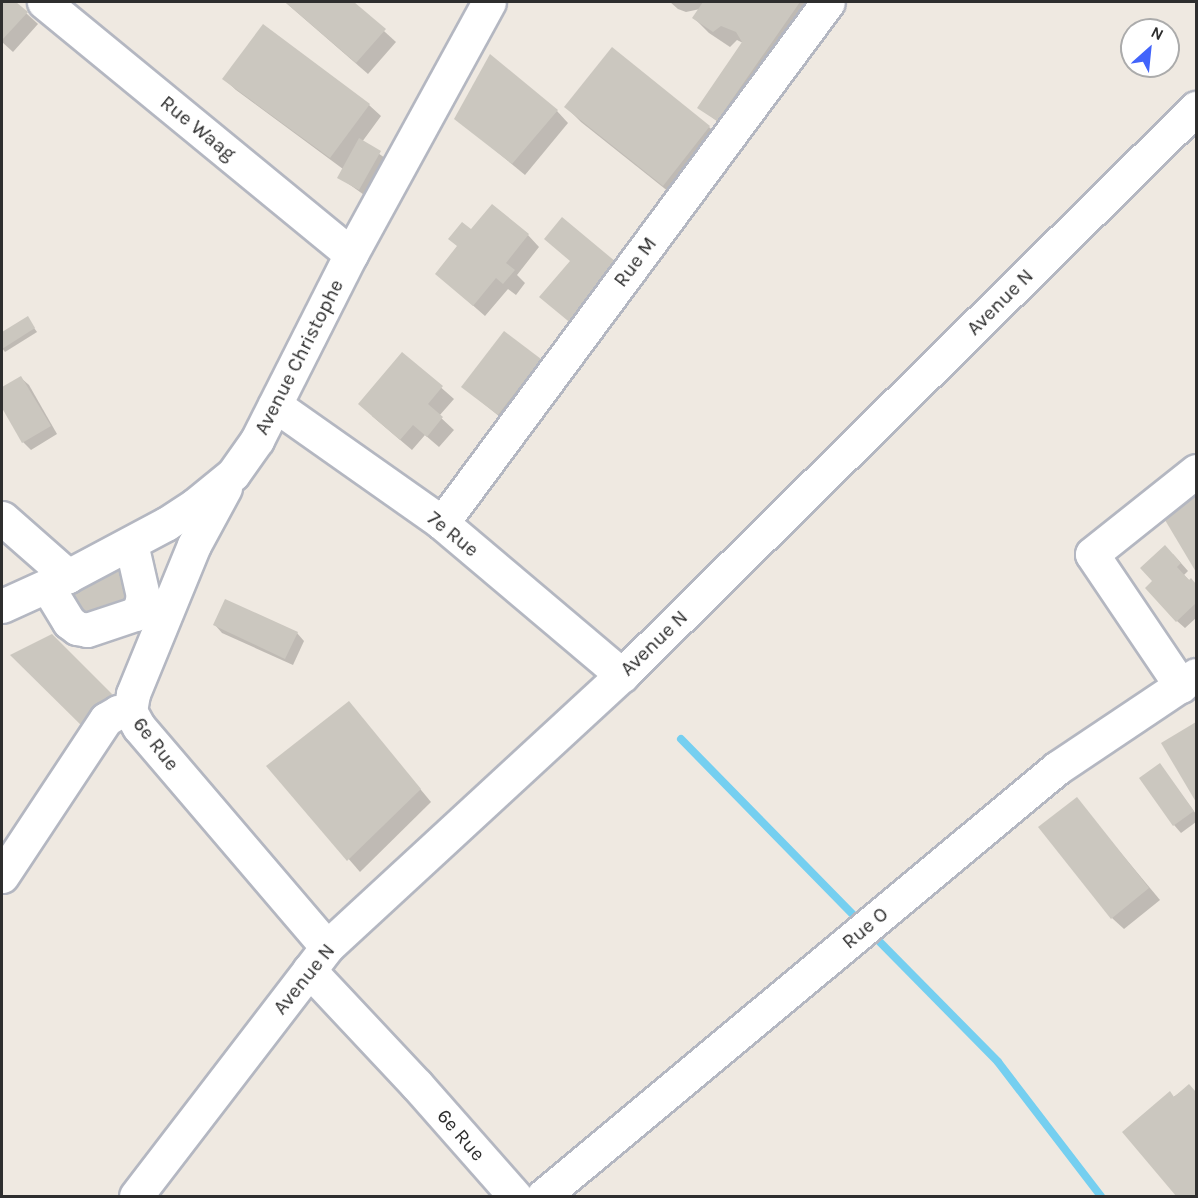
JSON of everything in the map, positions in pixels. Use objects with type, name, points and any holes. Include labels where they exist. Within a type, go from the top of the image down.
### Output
[{"type":"street","name":"Rue Waag","points":[[44,2],[351,254]]},
{"type":"street","name":"Avenue Christophe","points":[[2,606],[131,543],[195,505],[233,474],[257,440],[351,254],[489,2]]},
{"type":"street","name":"Rue M","points":[[442,523],[828,2]]},
{"type":"street","name":"Avenue N","points":[[136,1197],[318,959],[622,675],[1197,108]]},
{"type":"street","name":"7e Rue","points":[[275,405],[442,523],[622,675]]},
{"type":"street","points":[[1189,680],[1092,554],[1197,471]]},
{"type":"street","name":"6e Rue","points":[[233,474],[194,545],[133,694],[130,711],[139,727],[417,1084],[515,1197]]},
{"type":"street","points":[[2,518],[57,581],[69,622],[76,628],[87,630],[135,614],[140,608],[143,596],[131,543]]},
{"type":"street","name":"Rue O","points":[[543,1197],[1057,768],[1189,680]]},
{"type":"street","points":[[2,876],[106,719],[118,712],[130,711]]},
{"type":"building","points":[[2,2],[16,2],[28,12],[2,40]]},
{"type":"building","points":[[285,2],[354,2],[386,29],[356,63]]},
{"type":"building","points":[[703,2],[800,2],[717,121],[697,108],[742,42],[736,32],[721,26],[713,32],[692,18]]},
{"type":"building","points":[[263,24],[370,104],[330,158],[222,79]]},
{"type":"building","points":[[612,47],[710,126],[663,186],[564,107]]},
{"type":"building","points":[[490,54],[558,110],[512,164],[454,119]]},
{"type":"building","points":[[359,138],[381,151],[359,190],[337,178]]},
{"type":"building","points":[[492,204],[529,234],[506,263],[515,270],[503,284],[496,278],[473,306],[435,274],[457,246],[448,239],[462,222],[471,229]]},
{"type":"building","points":[[562,217],[622,267],[573,325],[539,297],[570,261],[544,239]]},
{"type":"building","points":[[28,316],[35,328],[2,349],[2,332]]},
{"type":"building","points":[[504,331],[541,359],[498,415],[461,387]]},
{"type":"building","points":[[402,352],[443,386],[428,404],[443,417],[427,437],[413,425],[400,440],[358,404]]},
{"type":"building","points":[[21,376],[51,426],[22,443],[2,408],[2,387]]},
{"type":"building","points":[[1196,495],[1196,572],[1162,515]]},
{"type":"building","points":[[1165,545],[1181,563],[1177,567],[1196,584],[1196,603],[1176,622],[1145,588],[1152,581],[1140,568]]},
{"type":"building","points":[[119,571],[131,596],[76,622],[64,597]]},
{"type":"building","points":[[225,599],[298,632],[285,659],[213,625]]},
{"type":"building","points":[[52,634],[112,694],[89,733],[10,655]]},
{"type":"building","points":[[349,701],[421,789],[347,861],[266,766]]},
{"type":"building","points":[[1196,722],[1196,802],[1161,743]]},
{"type":"building","points":[[1160,763],[1194,811],[1173,826],[1139,778]]},
{"type":"building","points":[[1077,797],[1149,888],[1111,919],[1038,827]]},
{"type":"building","points":[[1189,1084],[1196,1092],[1196,1196],[1176,1196],[1122,1132],[1170,1091],[1174,1097]]},
{"type":"waterway","points":[[681,739],[862,924]]},
{"type":"waterway","points":[[871,933],[998,1062],[1101,1196]]}]
